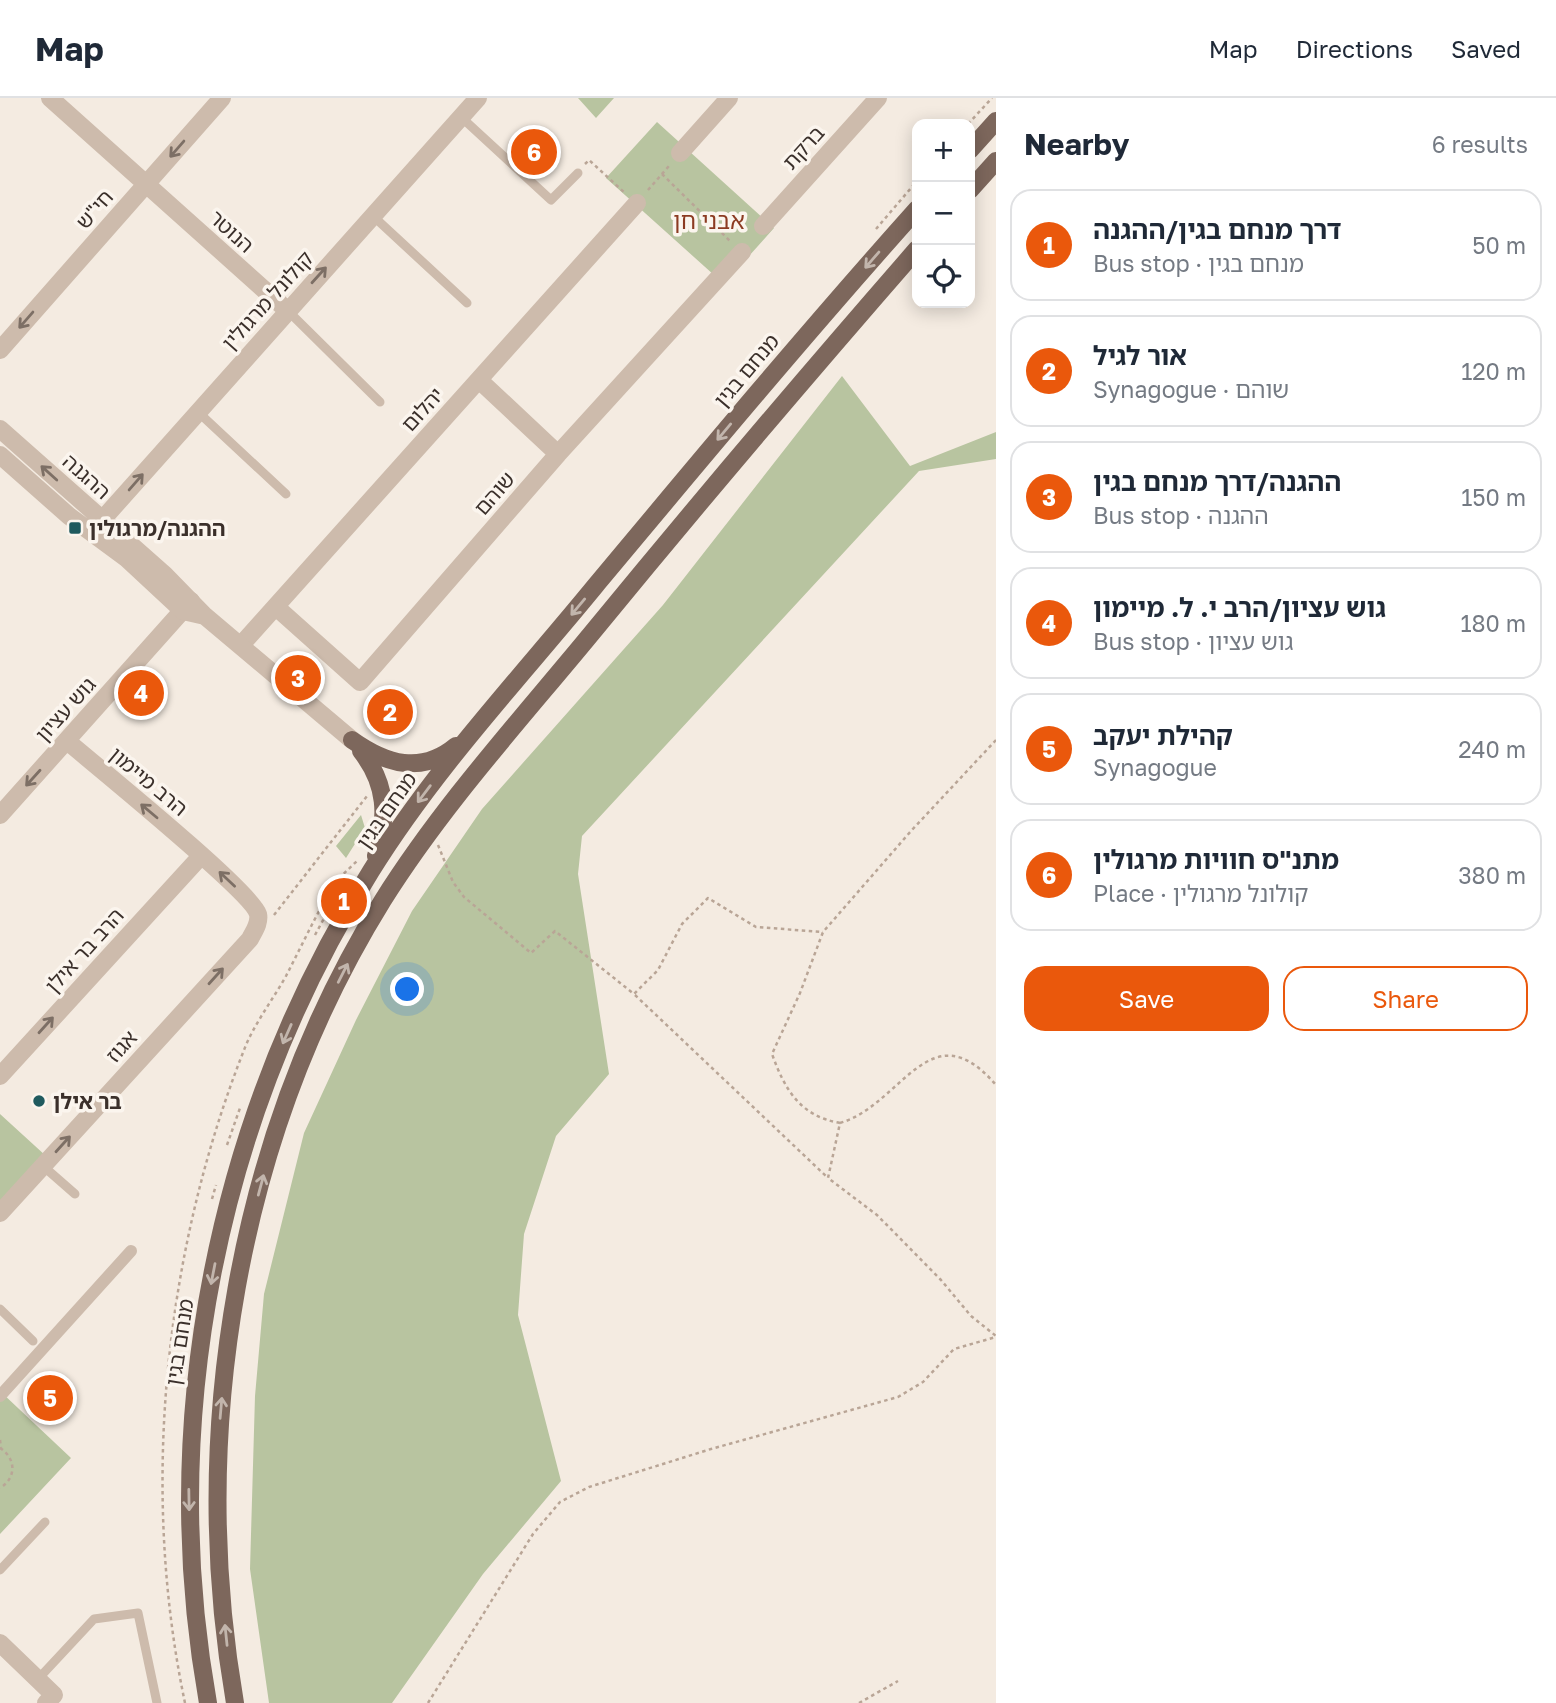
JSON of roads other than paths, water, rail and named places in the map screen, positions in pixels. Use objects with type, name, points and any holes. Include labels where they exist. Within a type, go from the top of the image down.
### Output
[{"type":"main road","points":[[975,144],[996,121]]},
{"type":"main road","points":[[975,184],[996,161]]},
{"type":"main road","name":"מנחם בגין","points":[[208,1703],[193,1585],[189,1477],[191,1411],[207,1304],[225,1215],[265,1087],[365,864],[787,356],[912,215]]},
{"type":"main road","points":[[235,1703],[222,1590],[217,1497],[225,1370],[242,1260],[276,1133],[335,989],[381,904],[432,829],[727,469],[912,255]]},
{"type":"main road","points":[[352,740],[375,756],[415,765],[442,756],[482,723]]},
{"type":"main road","points":[[352,740],[379,780],[385,803],[383,824],[365,864]]},
{"type":"street","name":"הנוטר","points":[[50,98],[288,311]]},
{"type":"street","name":"חי\"ש","points":[[0,350],[222,98]]},
{"type":"street","name":"קולונל מרגולין","points":[[95,524],[478,98]]},
{"type":"street","points":[[680,153],[729,98]]},
{"type":"street","name":"ברקת","points":[[762,226],[868,101]]},
{"type":"street","name":"יהלום","points":[[242,645],[637,203]]},
{"type":"street","name":"שוהם","points":[[276,607],[360,682],[558,454],[742,252]]},
{"type":"street","points":[[479,380],[558,454]]},
{"type":"street","name":"ההגנה","points":[[0,429],[95,524],[187,606],[205,616],[242,645],[352,740]]},
{"type":"street","name":"ההגנה","points":[[0,455],[95,524]]},
{"type":"street","name":"גוש עציון","points":[[0,815],[187,606]]},
{"type":"street","name":"הרב מיימון","points":[[67,741],[252,903],[258,914],[257,927]]},
{"type":"street","name":"הרב בר אילן","points":[[0,1076],[201,856]]},
{"type":"street","name":"אגוז","points":[[0,1213],[250,939],[257,927]]},
{"type":"street","points":[[0,1396],[131,1251]]},
{"type":"street","points":[[0,1643],[54,1695],[46,1703]]},
{"type":"lane","points":[[461,117],[551,200],[578,173]]},
{"type":"lane","points":[[373,216],[467,303]]},
{"type":"lane","name":"הנוטר","points":[[288,311],[380,402]]},
{"type":"lane","points":[[198,412],[286,494]]},
{"type":"lane","points":[[43,1166],[75,1194]]},
{"type":"lane","points":[[0,1309],[33,1341]]},
{"type":"lane","points":[[0,1570],[45,1522]]},
{"type":"lane","points":[[39,1678],[94,1619],[138,1613],[158,1703]]},
{"type":"place","name":"מתנ\"ס חוויות מרגולין","points":[[534,152]]},
{"type":"place","name":"ההגנה/מרגולין","points":[[75,528]]},
{"type":"place","name":"ההגנה/דרך מנחם בגין","points":[[298,678]]},
{"type":"place","name":"גוש עציון/הרב י. ל. מיימון","points":[[141,693]]},
{"type":"place","name":"אור לגיל","points":[[390,712]]},
{"type":"place","name":"דרך מנחם בגין/ההגנה","points":[[344,901]]},
{"type":"place","name":"בר אילן","points":[[39,1101]]},
{"type":"place","name":"קהילת יעקב","points":[[50,1398]]},
{"type":"district","name":"אבני חן","points":[[709,220]]}]
